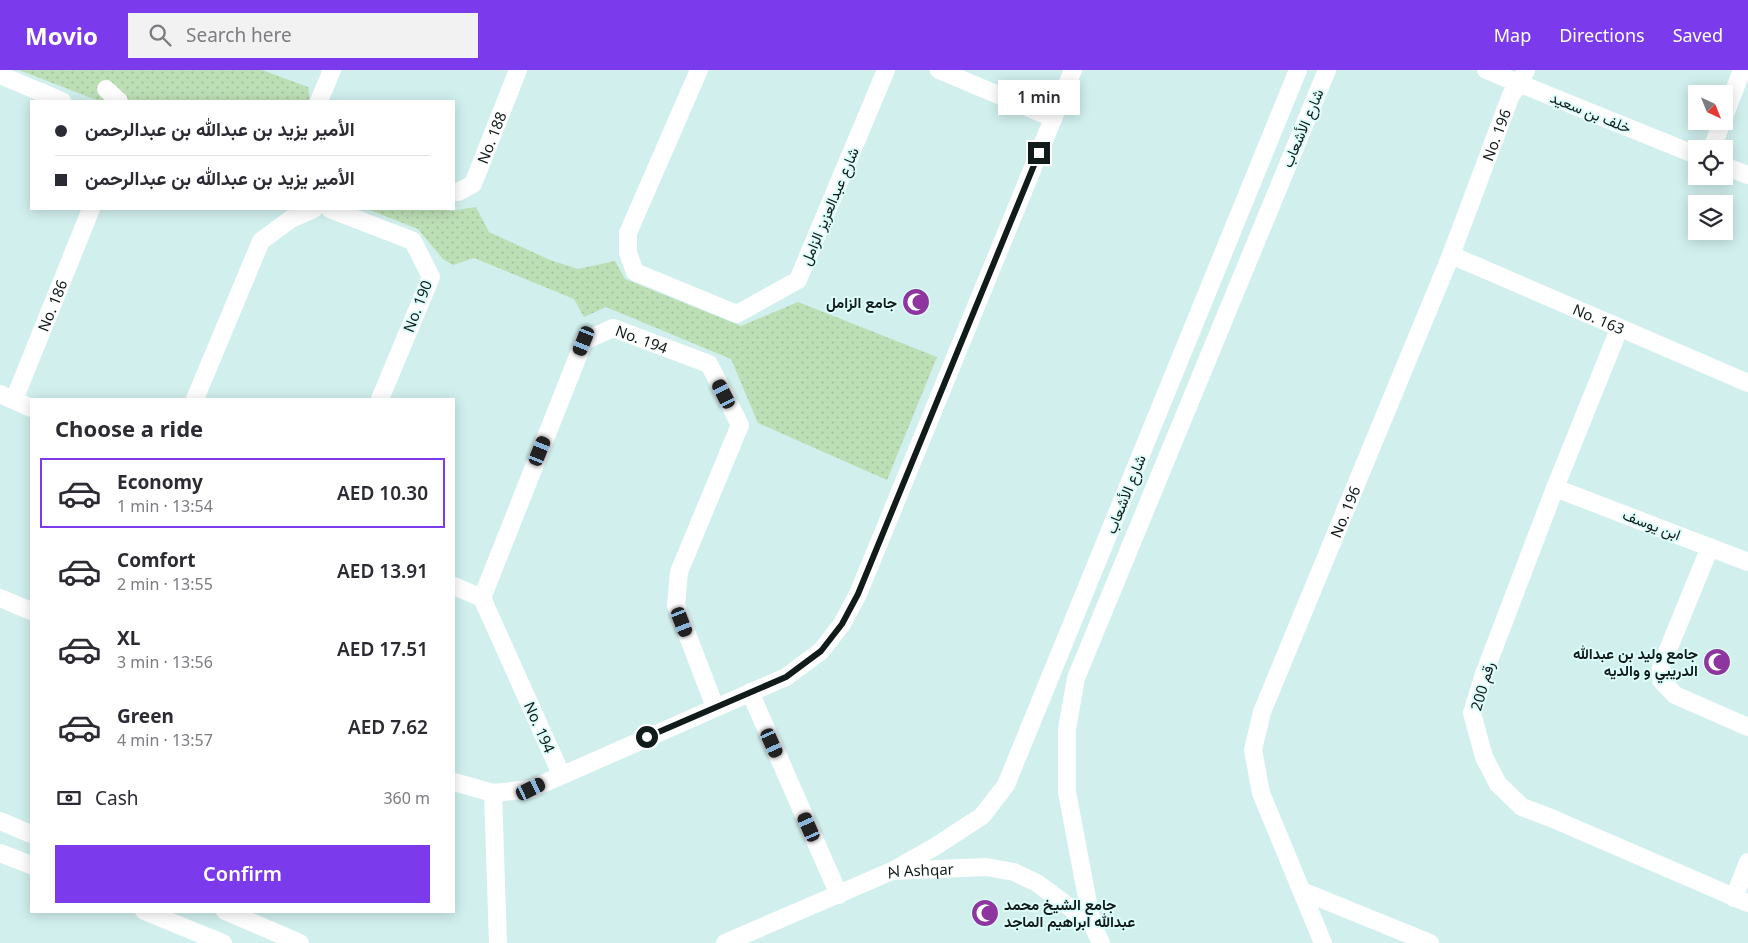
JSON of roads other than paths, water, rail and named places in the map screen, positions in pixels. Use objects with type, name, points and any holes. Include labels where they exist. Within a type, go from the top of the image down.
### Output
[{"type":"street","points":[[320,100],[332,70]]},
{"type":"street","name":"No. 188","points":[[455,192],[473,184],[518,70]]},
{"type":"street","name":"شارع عبدالعزيز الزامل","points":[[699,70],[628,233],[628,253],[635,272],[737,314],[798,280],[886,70]]},
{"type":"street","points":[[939,70],[1054,118]]},
{"type":"street","points":[[455,782],[493,793],[531,789],[786,677],[821,651],[842,624],[858,594],[1073,70]]},
{"type":"street","name":"شارع الأشعاب","points":[[892,871],[936,846],[982,816],[1006,785],[1298,70]]},
{"type":"street","name":"شارع الأشعاب","points":[[1092,924],[1067,792],[1067,729],[1076,678],[1327,70]]},
{"type":"street","name":"خلف بن سعيد","points":[[1486,70],[1523,77],[1688,151]]},
{"type":"street","points":[[1733,94],[1742,70]]},
{"type":"street","points":[[0,75],[60,100]]},
{"type":"street","name":"No. 196","points":[[1323,943],[1261,793],[1253,750],[1257,731],[1262,712],[1450,256],[1511,95],[1523,77]]},
{"type":"street","points":[[106,89],[118,100]]},
{"type":"street","points":[[1733,169],[1748,175]]},
{"type":"street","name":"No. 186","points":[[7,397],[91,210]]},
{"type":"street","points":[[195,398],[261,241],[291,219],[312,210]]},
{"type":"street","name":"No. 190","points":[[333,210],[413,241],[431,277],[380,398]]},
{"type":"street","name":"No. 163","points":[[1450,256],[1748,383]]},
{"type":"street","name":"No. 194","points":[[562,774],[482,598],[584,341],[613,328],[709,364],[740,425],[680,572],[676,605],[715,707]]},
{"type":"street","name":"رقم 200","points":[[1618,329],[1484,674],[1472,713],[1484,757],[1498,784],[1522,808],[1551,818],[1741,900]]},
{"type":"street","points":[[7,397],[30,408]]},
{"type":"street","name":"ابن يوسف","points":[[1555,488],[1748,562]]},
{"type":"street","points":[[1710,546],[1661,667],[1661,680],[1675,695],[1748,727]]},
{"type":"street","points":[[455,586],[482,598]]},
{"type":"street","points":[[0,598],[30,611]]},
{"type":"street","points":[[750,692],[839,894]]},
{"type":"street","points":[[493,793],[498,943]]},
{"type":"street","points":[[0,821],[30,834]]},
{"type":"street","points":[[0,853],[30,866]]},
{"type":"street","points":[[1741,900],[1748,862]]},
{"type":"street","name":"Al Ashqar","points":[[725,943],[892,871],[986,867],[1014,872],[1036,883],[1092,924]]},
{"type":"street","points":[[1302,891],[1430,943]]},
{"type":"street","points":[[148,913],[196,938],[223,943]]},
{"type":"street","points":[[230,913],[300,943]]},
{"type":"street","points":[[1092,924],[1100,943]]},
{"type":"place","name":"جامع الزامل","points":[[916,302]]},
{"type":"place","name":"جامع وليد بن عبدالله الدريبي و والديه","points":[[1717,662]]},
{"type":"place","name":"جامع الشيخ محمد عبدالله ابراهيم الماجد","points":[[985,913]]}]
